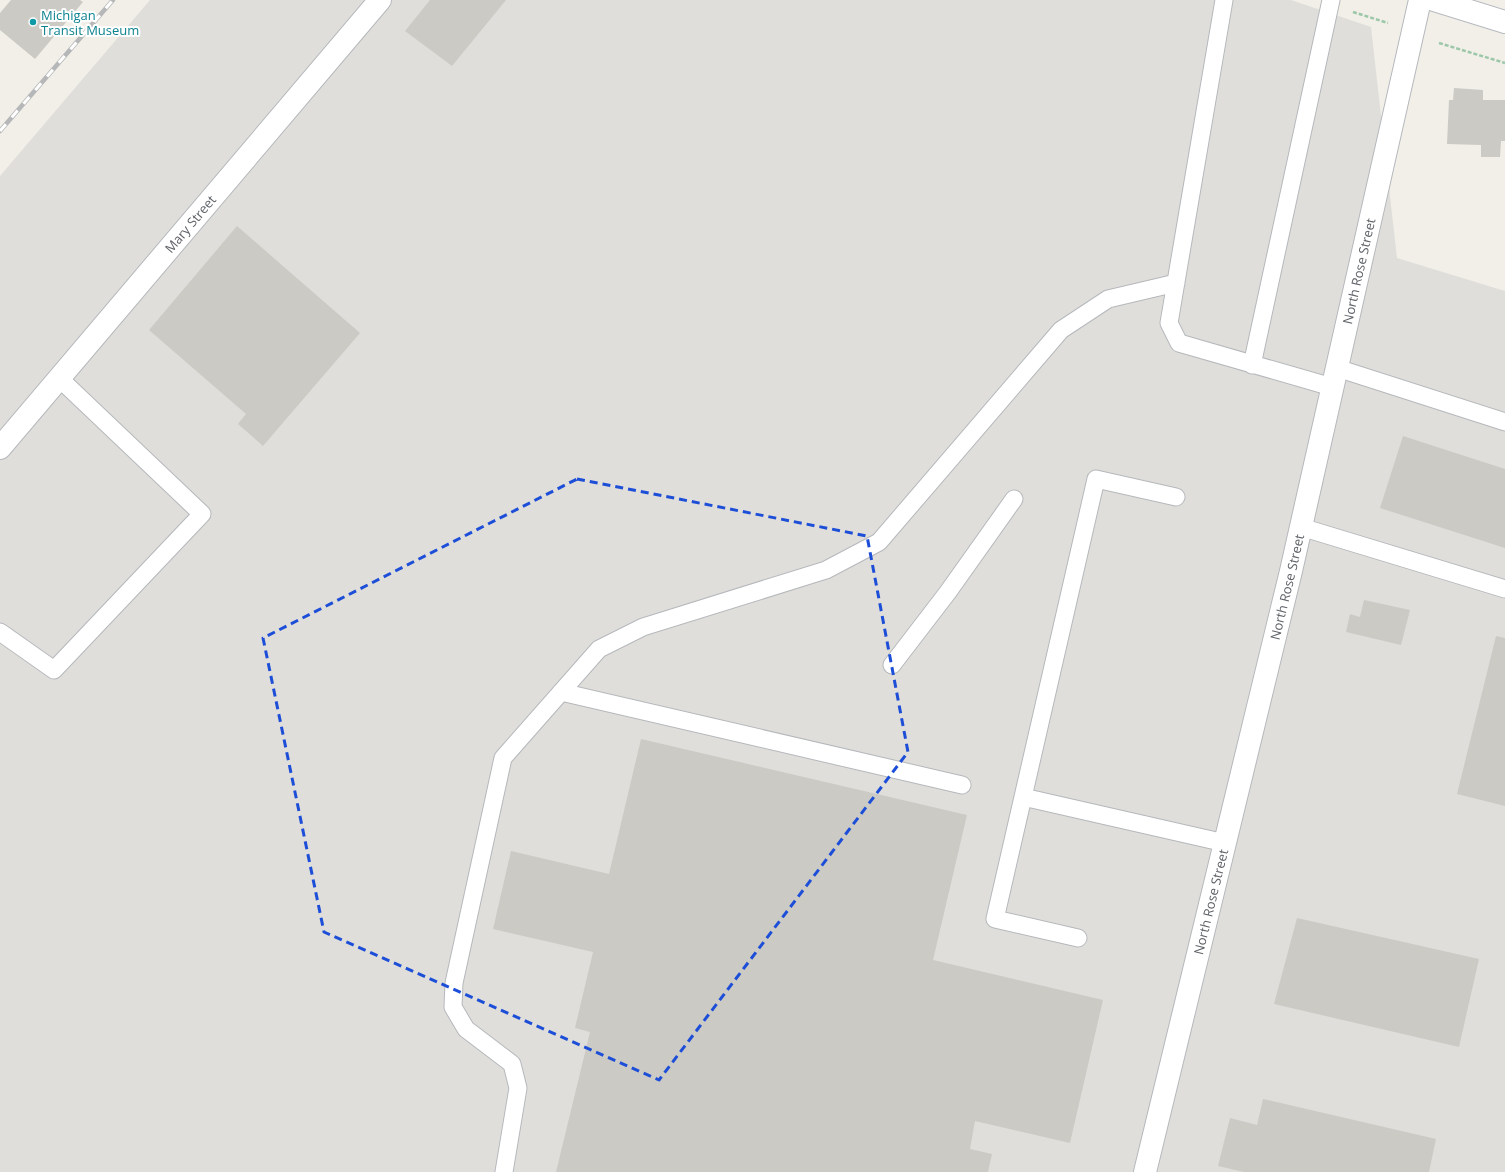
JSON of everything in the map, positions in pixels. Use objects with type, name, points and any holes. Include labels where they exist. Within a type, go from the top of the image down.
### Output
[{"type":"street","name":"Mary Street","points":[[0,448],[380,0]]},
{"type":"street","name":"North Rose Street","points":[[1145,1172],[1301,527],[1420,0]]},
{"type":"street","points":[[1434,0],[1505,22]]},
{"type":"lane","points":[[1224,0],[1169,323],[1179,343],[1252,365],[1335,377],[1505,422]]},
{"type":"lane","points":[[1252,365],[1331,2]]},
{"type":"lane","points":[[504,1172],[518,1088],[512,1064],[466,1030],[453,1007],[454,982],[503,758],[599,649],[642,627],[826,570],[879,542],[1061,330],[1108,299],[1176,283]]},
{"type":"lane","points":[[0,632],[54,670],[202,514],[59,378]]},
{"type":"lane","points":[[1078,938],[995,919],[1096,479],[1176,497]]},
{"type":"lane","points":[[892,665],[948,592],[1014,499]]},
{"type":"lane","points":[[1301,527],[1505,589]]},
{"type":"lane","points":[[561,692],[962,785]]},
{"type":"lane","points":[[1023,797],[1225,843]]},
{"type":"path","points":[[1331,2],[1439,43]]},
{"type":"highlighted area","points":[[577,479],[867,536],[908,752],[659,1080],[324,932],[263,638]]},
{"type":"shaded area","points":[[150,0],[1291,0],[1371,27],[1397,258],[1505,291],[1505,1172],[0,1172],[0,176]]},
{"type":"building","name":"Michigan Transit Museum","points":[[11,0],[80,0],[83,2],[35,59],[0,30],[0,13]]},
{"type":"building","points":[[430,0],[506,0],[452,66],[405,31]]},
{"type":"building","points":[[1454,88],[1483,90],[1483,100],[1505,100],[1505,141],[1501,141],[1500,157],[1481,157],[1481,145],[1447,144],[1449,100],[1453,100]]},
{"type":"building","points":[[237,226],[360,333],[263,446],[238,424],[246,414],[149,330]]},
{"type":"building","points":[[1403,436],[1505,469],[1505,548],[1380,508]]},
{"type":"building","points":[[1364,600],[1410,610],[1401,645],[1346,632],[1350,614],[1360,617]]},
{"type":"building","points":[[1496,636],[1505,638],[1505,806],[1457,794]]},
{"type":"building","points":[[641,739],[967,815],[933,960],[1103,1000],[1070,1143],[975,1121],[970,1149],[992,1154],[988,1172],[556,1172],[590,1032],[575,1028],[593,952],[493,929],[511,851],[609,874]]},
{"type":"building","points":[[1297,918],[1479,959],[1459,1047],[1274,1004]]},
{"type":"building","points":[[1263,1099],[1436,1139],[1429,1172],[1244,1172],[1218,1166],[1230,1118],[1257,1125]]},
{"type":"railway","points":[[0,131],[113,0]]},
{"type":"place","name":"Michigan Transit Museum","points":[[33,22]]}]
